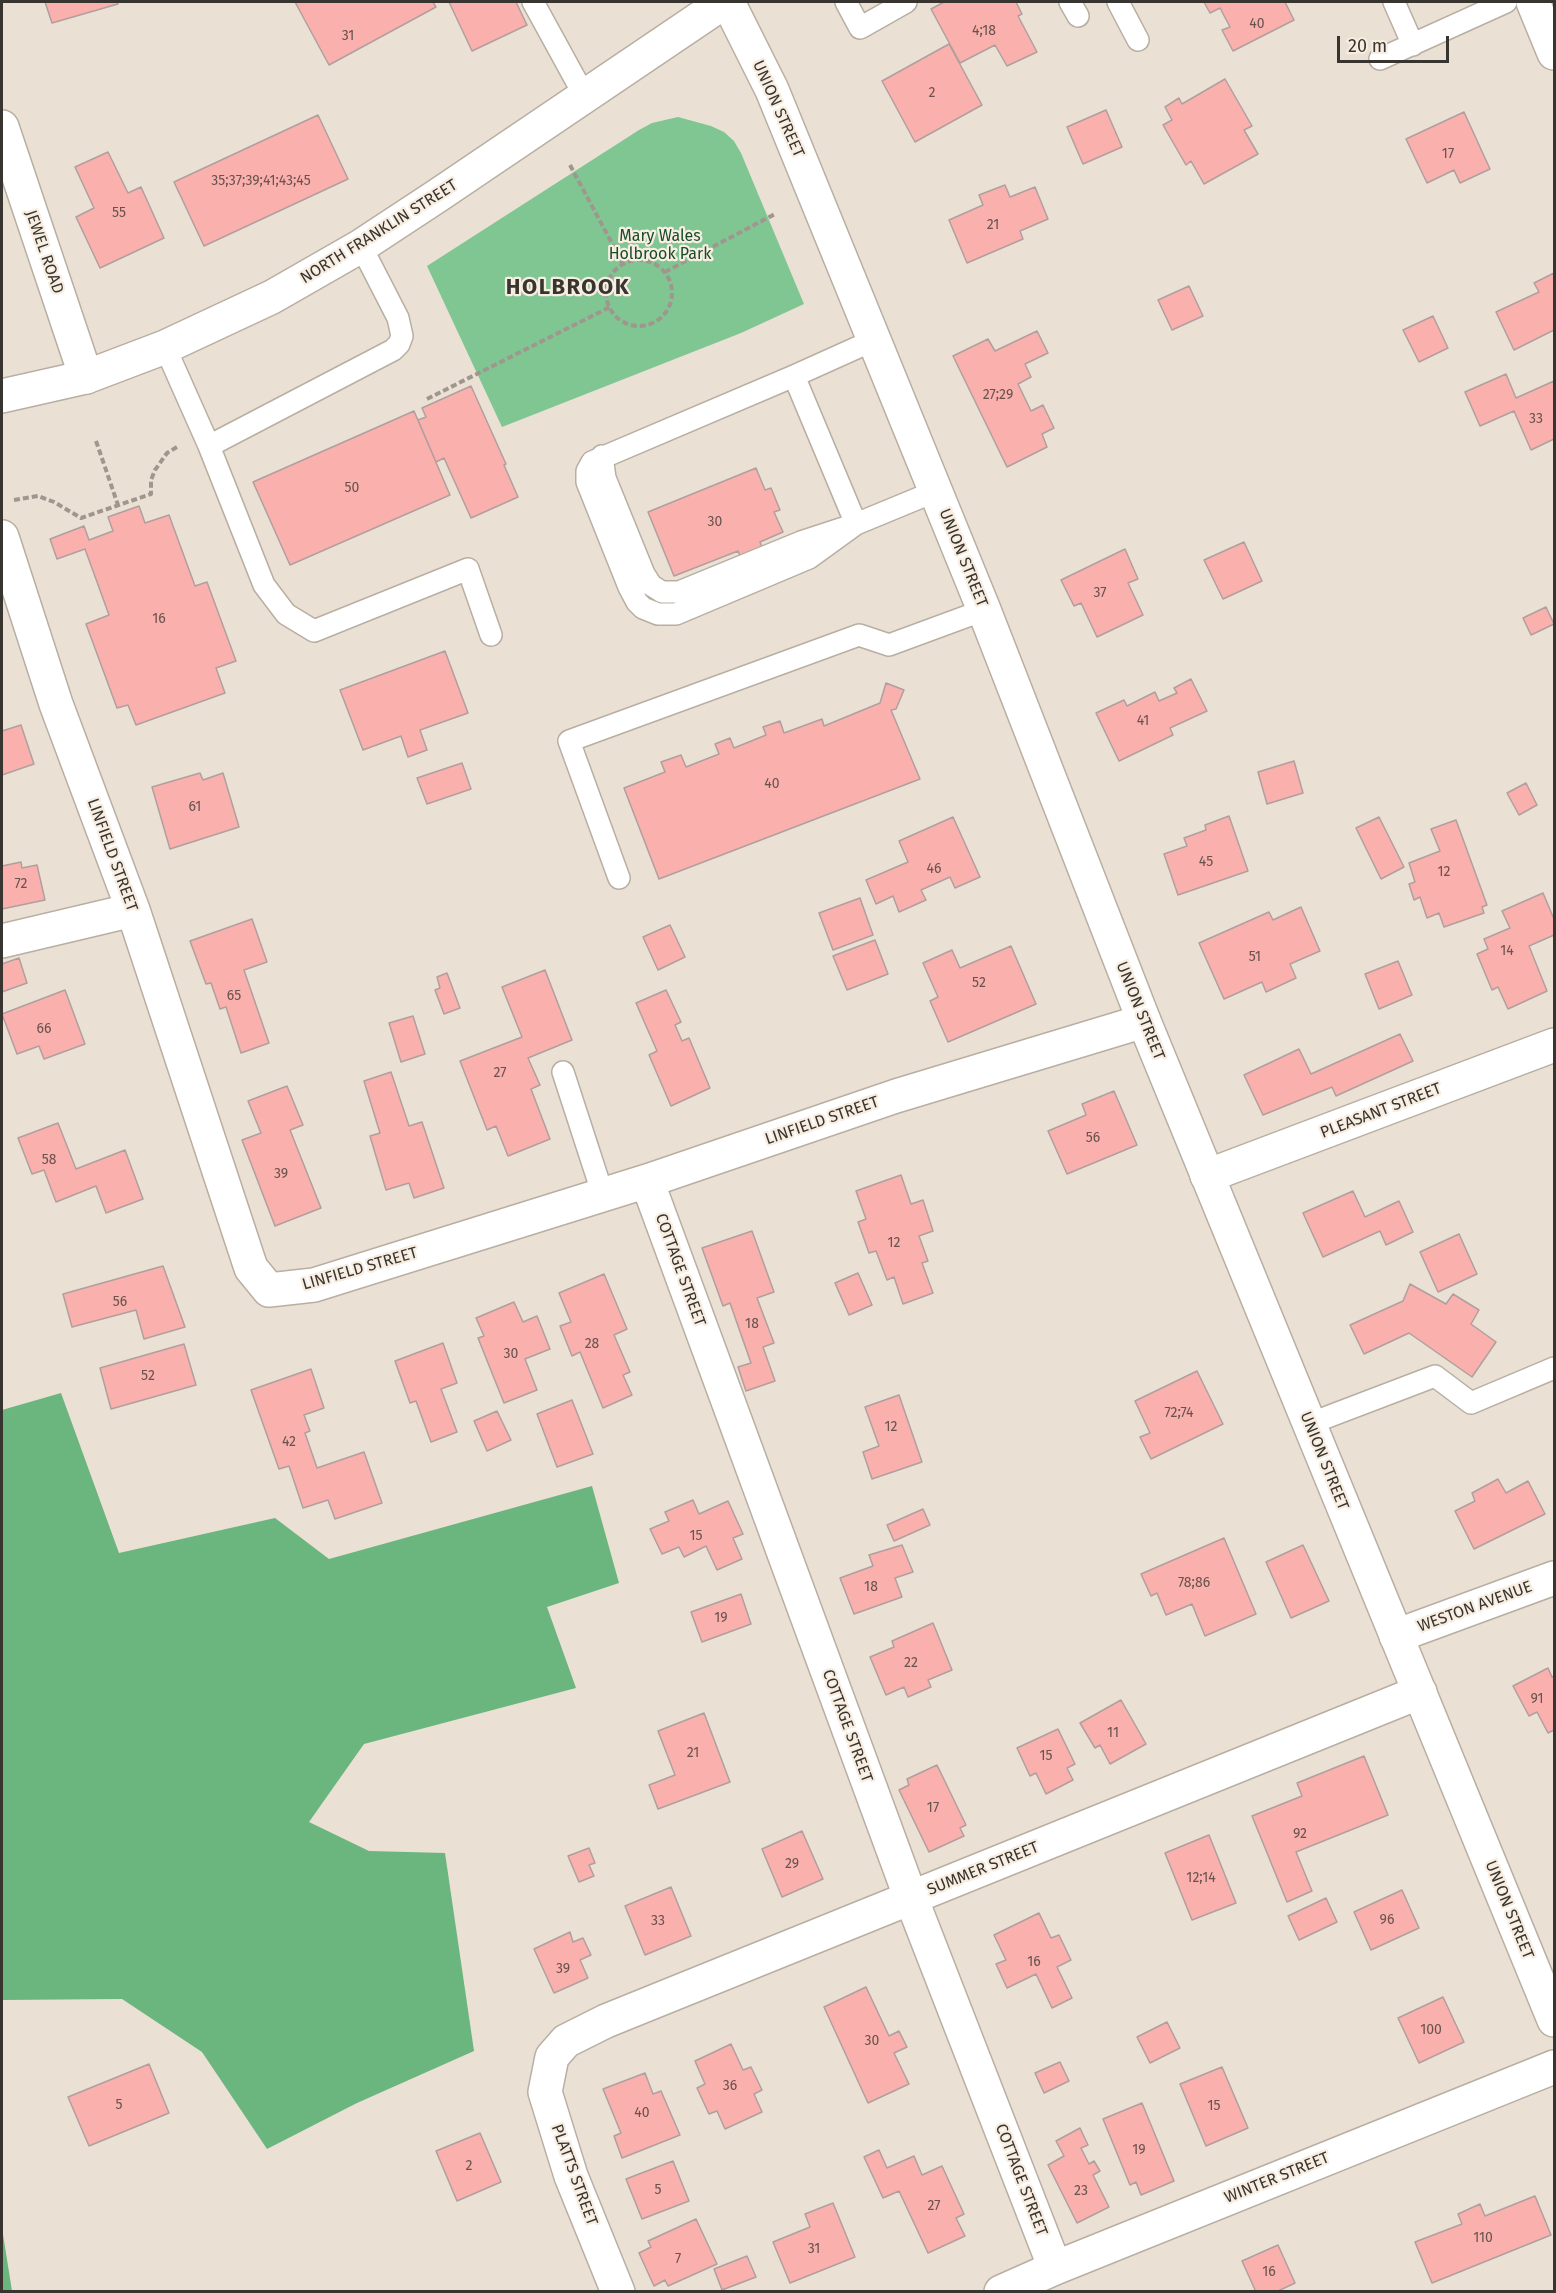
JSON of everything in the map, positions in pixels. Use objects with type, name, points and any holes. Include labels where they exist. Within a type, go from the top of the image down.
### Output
[{"type":"street","name":"NORTH FRANKLIN STREET","points":[[2,396],[86,376],[165,347],[265,301],[361,246],[726,2]]},
{"type":"street","name":"UNION STREET","points":[[726,2],[772,90],[984,610],[1143,1021],[1554,2020]]},
{"type":"street","points":[[1533,2],[1554,53]]},
{"type":"street","name":"JEWEL ROAD","points":[[2,127],[86,376]]},
{"type":"street","name":"LINFIELD STREET","points":[[2,537],[56,704],[133,910],[251,1268],[269,1290],[314,1285],[647,1181],[896,1096],[1143,1021]]},
{"type":"street","points":[[2,941],[133,910]]},
{"type":"street","name":"PLEASANT STREET","points":[[1207,1176],[1554,1045]]},
{"type":"street","name":"COTTAGE STREET","points":[[647,1181],[912,1898],[1055,2268]]},
{"type":"street","name":"WESTON AVENUE","points":[[1396,1636],[1554,1578]]},
{"type":"street","name":"SUMMER STREET","points":[[552,2057],[566,2042],[606,2021],[1420,1692]]},
{"type":"street","name":"PLATTS STREET","points":[[552,2057],[545,2092],[571,2176],[618,2292]]},
{"type":"street","name":"WINTER STREET","points":[[1001,2292],[1055,2268],[1554,2067]]},
{"type":"lane","points":[[533,2],[584,95]]},
{"type":"lane","points":[[846,2],[860,28],[906,2]]},
{"type":"lane","points":[[1118,2],[1138,40]]},
{"type":"lane","points":[[1395,2],[1413,45]]},
{"type":"lane","points":[[1380,60],[1506,2]]},
{"type":"lane","points":[[209,446],[393,350],[399,344],[402,336],[398,318],[361,246]]},
{"type":"lane","points":[[874,340],[592,462],[587,471],[590,492],[632,595],[643,608],[658,614],[667,615],[685,611],[809,558],[856,524],[936,491]]},
{"type":"lane","points":[[165,347],[209,446],[264,585],[286,614],[314,631],[468,569],[492,635]]},
{"type":"lane","points":[[794,376],[856,524]]},
{"type":"lane","points":[[619,878],[569,741],[859,635],[889,645],[984,610]]},
{"type":"lane","points":[[563,1072],[603,1195]]},
{"type":"lane","points":[[1309,1424],[1435,1376],[1471,1403],[1554,1368]]},
{"type":"path","points":[[570,165],[622,264]]},
{"type":"path","points":[[665,272],[775,214]]},
{"type":"path","points":[[633,260],[644,260],[655,263],[665,272],[670,280],[672,291],[671,303],[666,312],[649,325],[628,324],[619,319],[610,307],[606,291],[608,281],[614,271],[622,264],[633,260]]},
{"type":"path","points":[[427,399],[610,307]]},
{"type":"path","points":[[96,441],[118,505]]},
{"type":"path","points":[[14,500],[38,496],[54,502],[81,518],[151,494],[151,480],[155,470],[167,453],[180,445]]},
{"type":"green space","name":"Mary Wales Holbrook Park","points":[[678,117],[711,126],[724,132],[734,141],[804,304],[741,333],[502,427],[427,266],[639,130],[652,123]]},
{"type":"green space","points":[[61,1393],[119,1553],[275,1518],[329,1559],[592,1486],[619,1583],[547,1607],[576,1688],[364,1744],[309,1822],[369,1851],[445,1853],[474,2051],[357,2103],[267,2149],[202,2052],[122,1999],[2,2000],[2,1410]]},
{"type":"green space","points":[[2,2228],[12,2291],[2,2291]]},
{"type":"building","points":[[45,2],[117,2],[118,4],[52,23]]},
{"type":"building","points":[[295,2],[433,2],[436,7],[329,65]]},
{"type":"building","points":[[449,2],[516,2],[527,25],[472,51]]},
{"type":"building","points":[[944,2],[1016,2],[1022,14],[1018,16],[1037,52],[1007,66],[995,45],[960,63],[931,9]]},
{"type":"building","points":[[1204,2],[1285,2],[1294,20],[1233,51],[1222,30],[1230,27],[1220,8],[1210,13]]},
{"type":"building","points":[[949,44],[982,105],[915,142],[882,81]]},
{"type":"building","points":[[1225,79],[1252,126],[1244,130],[1258,154],[1204,184],[1191,161],[1186,165],[1163,125],[1172,120],[1165,107],[1179,98],[1182,104]]},
{"type":"building","points":[[1106,110],[1122,147],[1083,164],[1067,127]]},
{"type":"building","points":[[1464,112],[1490,169],[1460,183],[1454,170],[1427,183],[1406,139]]},
{"type":"building","points":[[318,115],[348,179],[204,246],[174,182]]},
{"type":"building","points":[[108,152],[128,193],[141,187],[164,238],[100,268],[76,217],[94,208],[75,167]]},
{"type":"building","points":[[1005,185],[1010,197],[1035,187],[1048,219],[1020,231],[1023,239],[967,263],[949,220],[983,205],[979,195]]},
{"type":"building","points":[[1554,273],[1554,330],[1514,350],[1496,312],[1539,292],[1534,283]]},
{"type":"building","points":[[1189,286],[1203,316],[1172,330],[1158,300]]},
{"type":"building","points":[[1433,316],[1448,348],[1419,362],[1403,330]]},
{"type":"building","points":[[1037,331],[1048,353],[1025,364],[1031,377],[1018,384],[1031,411],[1043,405],[1054,428],[1042,434],[1047,447],[1007,467],[953,356],[988,339],[995,351]]},
{"type":"building","points":[[1506,374],[1516,398],[1554,381],[1554,439],[1531,450],[1514,411],[1480,426],[1465,392]]},
{"type":"building","points":[[471,386],[506,464],[504,465],[518,497],[471,518],[444,458],[436,462],[418,420],[426,417],[422,408]]},
{"type":"building","points":[[414,411],[450,495],[290,565],[253,482]]},
{"type":"building","points":[[756,468],[765,490],[771,488],[780,510],[774,512],[783,532],[760,542],[762,547],[740,556],[738,551],[674,576],[648,512]]},
{"type":"building","points":[[139,506],[145,523],[169,515],[195,586],[207,582],[236,661],[216,668],[225,693],[136,725],[128,705],[117,708],[86,624],[109,615],[85,549],[57,559],[50,539],[84,526],[89,540],[113,531],[108,517]]},
{"type":"building","points":[[1244,542],[1262,581],[1223,599],[1204,560]]},
{"type":"building","points":[[1125,549],[1138,579],[1128,583],[1143,615],[1097,637],[1081,603],[1074,606],[1061,580]]},
{"type":"building","points":[[1546,607],[1554,624],[1531,635],[1523,618]]},
{"type":"building","points":[[445,651],[468,713],[420,730],[427,750],[408,757],[401,736],[363,750],[340,690]]},
{"type":"building","points":[[1191,679],[1207,711],[1170,728],[1173,735],[1119,761],[1096,713],[1124,700],[1127,706],[1155,692],[1159,701],[1177,693],[1174,688]]},
{"type":"building","points":[[886,683],[904,690],[896,709],[891,710],[920,779],[659,879],[624,788],[665,772],[661,762],[681,755],[686,767],[719,754],[715,744],[730,738],[734,748],[766,735],[763,727],[780,721],[784,733],[822,719],[824,726],[880,703]]},
{"type":"building","points":[[21,725],[34,764],[2,775],[2,731]]},
{"type":"building","points":[[1294,761],[1303,793],[1267,804],[1258,772]]},
{"type":"building","points":[[462,763],[471,789],[427,804],[417,778]]},
{"type":"building","points":[[200,773],[203,780],[223,773],[239,827],[170,849],[152,787]]},
{"type":"building","points":[[1526,783],[1537,805],[1519,815],[1507,793]]},
{"type":"building","points":[[1229,816],[1248,871],[1178,895],[1164,854],[1187,846],[1184,838],[1206,830],[1205,825]]},
{"type":"building","points":[[953,817],[980,877],[955,888],[950,877],[921,890],[926,900],[899,912],[893,896],[876,904],[866,880],[908,862],[899,841]]},
{"type":"building","points":[[1379,817],[1404,867],[1381,879],[1356,828]]},
{"type":"building","points":[[1456,820],[1487,905],[1482,907],[1484,913],[1444,927],[1439,913],[1427,918],[1420,897],[1414,900],[1409,884],[1415,882],[1409,863],[1440,851],[1431,829]]},
{"type":"building","points":[[21,862],[22,868],[37,865],[45,900],[2,909],[2,866]]},
{"type":"building","points":[[1543,893],[1554,919],[1554,935],[1529,946],[1547,991],[1508,1009],[1498,987],[1492,990],[1477,954],[1488,949],[1484,939],[1510,928],[1502,911]]},
{"type":"building","points":[[860,898],[873,935],[833,950],[819,913]]},
{"type":"building","points":[[1301,907],[1320,951],[1290,964],[1296,978],[1266,992],[1262,982],[1224,999],[1199,943],[1269,912],[1273,920]]},
{"type":"building","points":[[252,919],[267,962],[244,970],[269,1043],[241,1053],[226,1007],[220,1009],[211,983],[206,984],[190,941]]},
{"type":"building","points":[[670,925],[685,957],[658,970],[643,937]]},
{"type":"building","points":[[875,940],[888,974],[847,990],[833,956]]},
{"type":"building","points":[[1011,946],[1036,1004],[948,1042],[930,1001],[938,997],[923,963],[952,950],[960,968]]},
{"type":"building","points":[[19,958],[27,983],[2,992],[2,964]]},
{"type":"building","points":[[1398,961],[1412,995],[1379,1009],[1365,974]]},
{"type":"building","points":[[545,970],[572,1040],[528,1058],[540,1085],[531,1089],[550,1139],[508,1156],[496,1126],[487,1130],[460,1061],[522,1037],[502,987]]},
{"type":"building","points":[[447,973],[460,1008],[444,1014],[435,990],[440,988],[437,977]]},
{"type":"building","points":[[65,990],[85,1044],[44,1059],[39,1046],[17,1054],[2,1014]]},
{"type":"building","points":[[666,990],[681,1022],[675,1025],[682,1041],[689,1038],[710,1088],[671,1106],[649,1055],[657,1051],[636,1003]]},
{"type":"building","points":[[413,1016],[425,1054],[401,1062],[389,1023]]},
{"type":"building","points":[[1400,1034],[1413,1061],[1336,1096],[1332,1087],[1263,1115],[1244,1075],[1299,1049],[1311,1074]]},
{"type":"building","points":[[391,1072],[409,1126],[422,1122],[444,1188],[414,1198],[409,1183],[386,1190],[370,1136],[380,1133],[364,1081]]},
{"type":"building","points":[[287,1086],[303,1125],[290,1130],[321,1208],[275,1226],[242,1140],[261,1133],[248,1101]]},
{"type":"building","points":[[1114,1091],[1137,1145],[1067,1174],[1048,1131],[1086,1115],[1082,1104]]},
{"type":"building","points":[[58,1123],[76,1169],[125,1150],[143,1199],[106,1213],[96,1186],[56,1202],[44,1170],[32,1174],[18,1138]]},
{"type":"building","points":[[901,1175],[911,1204],[923,1200],[933,1231],[919,1236],[928,1261],[922,1263],[933,1293],[903,1304],[894,1277],[887,1280],[876,1251],[869,1253],[858,1222],[866,1219],[856,1191]]},
{"type":"building","points":[[1353,1191],[1365,1217],[1399,1201],[1413,1232],[1386,1245],[1380,1231],[1323,1257],[1303,1213]]},
{"type":"building","points":[[752,1231],[774,1292],[757,1298],[774,1343],[763,1347],[775,1381],[746,1391],[738,1367],[751,1363],[730,1303],[723,1306],[702,1248]]},
{"type":"building","points":[[1459,1234],[1477,1274],[1438,1292],[1420,1252]]},
{"type":"building","points":[[163,1266],[185,1327],[144,1339],[136,1310],[72,1327],[63,1294]]},
{"type":"building","points":[[858,1273],[872,1305],[849,1315],[835,1283]]},
{"type":"building","points":[[604,1274],[627,1329],[614,1335],[630,1372],[623,1375],[632,1395],[603,1408],[580,1352],[572,1356],[560,1326],[571,1322],[559,1293]]},
{"type":"building","points":[[1410,1284],[1446,1304],[1453,1294],[1479,1310],[1471,1324],[1496,1342],[1472,1377],[1409,1333],[1364,1354],[1350,1325],[1403,1301]]},
{"type":"building","points":[[514,1302],[523,1322],[537,1316],[550,1349],[525,1359],[537,1390],[504,1403],[478,1338],[484,1336],[476,1318]]},
{"type":"building","points":[[443,1343],[457,1383],[441,1389],[457,1432],[431,1442],[416,1401],[410,1403],[395,1361]]},
{"type":"building","points":[[184,1344],[196,1385],[111,1409],[100,1368]]},
{"type":"building","points":[[311,1369],[324,1408],[304,1415],[310,1431],[305,1433],[317,1468],[364,1452],[382,1503],[335,1519],[328,1500],[303,1508],[289,1466],[279,1469],[251,1390]]},
{"type":"building","points":[[1197,1371],[1223,1424],[1151,1459],[1140,1437],[1150,1433],[1135,1401]]},
{"type":"building","points":[[899,1395],[922,1462],[872,1479],[863,1452],[879,1446],[865,1407]]},
{"type":"building","points":[[572,1400],[593,1454],[557,1467],[537,1414]]},
{"type":"building","points":[[497,1411],[511,1440],[487,1451],[474,1421]]},
{"type":"building","points":[[1498,1479],[1506,1493],[1528,1481],[1545,1514],[1474,1549],[1455,1511],[1475,1501],[1472,1493]]},
{"type":"building","points":[[693,1500],[699,1514],[728,1501],[743,1534],[733,1538],[742,1559],[717,1570],[706,1546],[684,1557],[679,1547],[662,1554],[650,1529],[669,1521],[665,1512]]},
{"type":"building","points":[[923,1509],[930,1525],[894,1541],[887,1525]]},
{"type":"building","points":[[1224,1538],[1256,1614],[1205,1636],[1192,1604],[1166,1615],[1157,1593],[1151,1596],[1141,1574]]},
{"type":"building","points":[[902,1545],[913,1572],[895,1578],[902,1597],[854,1614],[840,1578],[873,1566],[869,1555]]},
{"type":"building","points":[[1303,1545],[1329,1601],[1291,1618],[1266,1562]]},
{"type":"building","points":[[741,1594],[751,1624],[702,1642],[691,1612]]},
{"type":"building","points":[[933,1623],[952,1670],[928,1680],[931,1687],[908,1697],[904,1687],[886,1695],[870,1657],[894,1647],[892,1641]]},
{"type":"building","points":[[1548,1668],[1552,1677],[1554,1676],[1554,1730],[1548,1733],[1537,1712],[1529,1716],[1513,1686]]},
{"type":"building","points":[[1121,1700],[1146,1744],[1110,1764],[1100,1745],[1095,1748],[1080,1723]]},
{"type":"building","points":[[704,1713],[730,1782],[658,1809],[649,1785],[675,1775],[658,1731]]},
{"type":"building","points":[[1058,1729],[1075,1764],[1067,1768],[1073,1780],[1046,1794],[1036,1773],[1030,1776],[1017,1748]]},
{"type":"building","points":[[1364,1756],[1388,1815],[1296,1852],[1312,1891],[1287,1902],[1252,1816],[1302,1796],[1297,1783]]},
{"type":"building","points":[[937,1765],[966,1825],[960,1828],[964,1836],[929,1852],[899,1790],[909,1785],[907,1779]]},
{"type":"building","points":[[802,1831],[823,1879],[782,1897],[762,1849]]},
{"type":"building","points":[[1209,1835],[1236,1903],[1192,1920],[1165,1853]]},
{"type":"building","points":[[589,1848],[595,1863],[589,1865],[594,1876],[579,1882],[568,1856]]},
{"type":"building","points":[[671,1887],[691,1936],[645,1955],[625,1906]]},
{"type":"building","points":[[1402,1890],[1419,1928],[1371,1950],[1354,1912]]},
{"type":"building","points":[[1326,1898],[1337,1922],[1299,1940],[1288,1916]]},
{"type":"building","points":[[1039,1913],[1051,1938],[1059,1935],[1071,1960],[1057,1967],[1072,1998],[1052,2008],[1036,1974],[1007,1988],[996,1964],[1006,1960],[994,1935]]},
{"type":"building","points":[[570,1932],[573,1942],[583,1938],[591,1955],[580,1960],[588,1978],[554,1993],[534,1949]]},
{"type":"building","points":[[866,1987],[889,2036],[899,2031],[907,2047],[894,2053],[909,2084],[868,2103],[824,2007]]},
{"type":"building","points":[[1443,1997],[1464,2042],[1419,2063],[1398,2018]]},
{"type":"building","points":[[1167,2022],[1180,2048],[1150,2063],[1137,2037]]},
{"type":"building","points":[[731,2044],[743,2070],[751,2067],[762,2090],[754,2094],[762,2112],[725,2129],[717,2111],[709,2114],[697,2088],[705,2084],[695,2061]]},
{"type":"building","points":[[1060,2062],[1069,2081],[1044,2093],[1035,2073]]},
{"type":"building","points":[[149,2064],[169,2113],[89,2146],[68,2097]]},
{"type":"building","points":[[1222,2067],[1248,2128],[1206,2146],[1180,2084]]},
{"type":"building","points":[[645,2073],[653,2094],[661,2091],[680,2135],[622,2158],[614,2136],[621,2133],[603,2089]]},
{"type":"building","points":[[1142,2103],[1174,2181],[1141,2195],[1136,2182],[1130,2185],[1103,2119]]},
{"type":"building","points":[[1080,2128],[1088,2145],[1081,2148],[1089,2164],[1094,2161],[1100,2171],[1093,2175],[1109,2207],[1077,2223],[1048,2165],[1064,2156],[1056,2141]]},
{"type":"building","points":[[480,2133],[501,2182],[457,2201],[436,2151]]},
{"type":"building","points":[[879,2150],[887,2168],[914,2156],[922,2175],[942,2166],[964,2214],[956,2218],[965,2236],[928,2253],[899,2191],[883,2198],[864,2157]]},
{"type":"building","points":[[673,2161],[689,2201],[642,2219],[626,2179]]},
{"type":"building","points":[[1535,2196],[1551,2235],[1432,2283],[1415,2242],[1462,2224],[1458,2214],[1480,2204],[1485,2216]]},
{"type":"building","points":[[833,2203],[855,2257],[790,2283],[773,2242],[810,2227],[805,2214]]},
{"type":"building","points":[[696,2219],[717,2264],[668,2286],[665,2280],[654,2286],[639,2253],[651,2247],[648,2241]]},
{"type":"building","points":[[1278,2245],[1295,2283],[1276,2292],[1256,2292],[1242,2261]]},
{"type":"building","points":[[747,2256],[756,2277],[722,2290],[714,2269]]},
{"type":"district","name":"HOLBROOK","points":[[568,288]]}]
